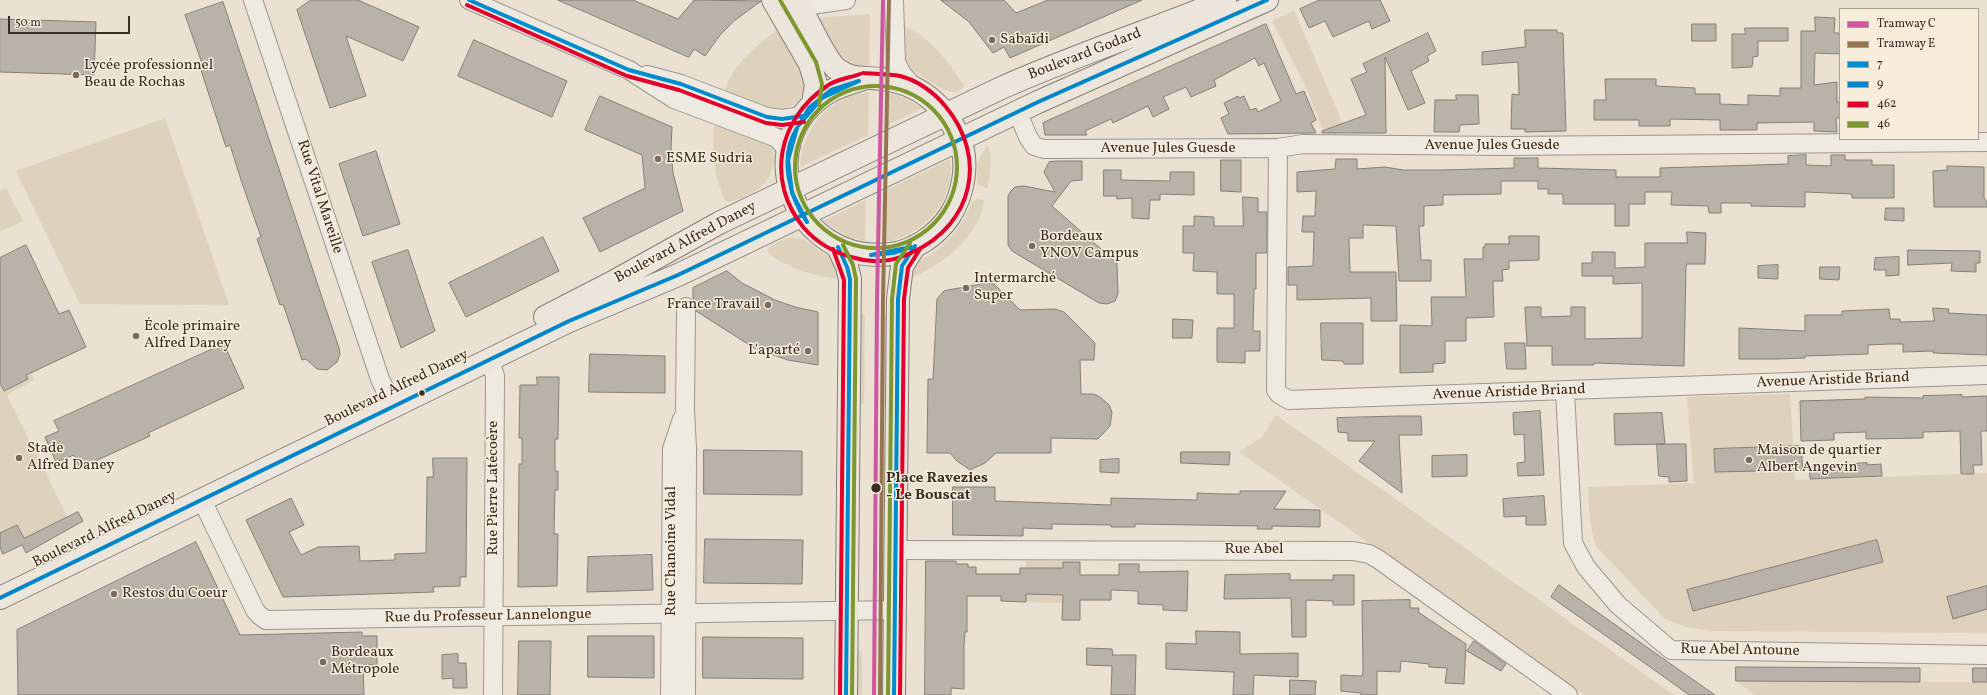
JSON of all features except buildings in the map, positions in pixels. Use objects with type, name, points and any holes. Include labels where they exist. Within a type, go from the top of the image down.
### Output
[{"type":"main road","points":[[773,0],[810,64],[816,84],[808,110],[794,132],[788,151],[788,176],[790,189],[801,215],[820,235],[838,247],[854,253],[878,255],[897,253],[915,246],[938,230],[955,207],[960,194],[964,166],[960,139],[947,115],[933,99],[915,88],[899,82],[888,80],[863,79],[848,75],[836,69],[798,2]]},
{"type":"main road","name":"Boulevard Godard","points":[[790,189],[1028,76],[1160,27],[1225,0]]},
{"type":"main road","name":"Boulevard Godard","points":[[960,139],[1267,0]]},
{"type":"main road","points":[[808,110],[828,92],[844,84],[863,79]]},
{"type":"main road","name":"Boulevard Alfred Daney","points":[[0,598],[569,321],[678,275],[960,139]]},
{"type":"main road","name":"Boulevard Alfred Daney","points":[[0,580],[562,308],[611,283],[676,245],[790,189]]},
{"type":"main road","points":[[894,695],[898,299],[902,266],[915,246]]},
{"type":"main road","points":[[838,247],[847,267],[850,279],[846,695]]},
{"type":"street","name":"Rue Vital Mareille","points":[[253,0],[380,379],[387,394]]},
{"type":"street","points":[[469,0],[629,70],[681,84],[767,117],[782,119],[808,110]]},
{"type":"street","points":[[798,2],[810,5],[846,0]]},
{"type":"street","points":[[894,0],[896,62],[902,74],[915,88]]},
{"type":"street","points":[[629,70],[674,99],[776,138],[788,151]]},
{"type":"street","name":"Avenue Jules Guesde","points":[[1018,113],[1028,137],[1034,146],[1044,149],[1278,148],[1303,144],[1504,146],[1987,142]]},
{"type":"street","name":"Avenue Aristide Briand","points":[[1278,148],[1276,390],[1279,394],[1289,400],[1987,375]]},
{"type":"street","name":"Rue Chanoine Vidal","points":[[686,306],[685,409],[672,449],[679,613],[686,695]]},
{"type":"street","name":"Rue Pierre Latécoère","points":[[490,360],[494,376],[493,695]]},
{"type":"street","name":"Rue Abel Antoune","points":[[1565,391],[1573,543],[1586,567],[1618,605],[1671,650],[1987,655]]},
{"type":"street","name":"Rue du Professeur Lannelongue","points":[[202,500],[255,610],[258,615],[266,620],[282,622],[494,616],[895,610]]},
{"type":"street","name":"Rue Abel","points":[[896,550],[1353,550],[1369,554],[1378,559],[1568,695]]},
{"type":"street","name":"Rue Chanoine Vidal","points":[[670,695],[679,613]]},
{"type":"shaded area","points":[[1294,10],[1347,133],[1324,133],[1307,89],[1272,21]]},
{"type":"shaded area","points":[[870,14],[869,65],[852,65],[842,61],[832,48],[815,18]]},
{"type":"shaded area","points":[[907,28],[932,45],[940,53],[964,85],[963,89],[954,92],[944,90],[908,68],[904,62],[902,30]]},
{"type":"shaded area","points":[[777,30],[806,80],[804,95],[795,104],[781,111],[770,110],[724,92],[733,73],[739,65],[753,50]]},
{"type":"shaded area","points":[[869,92],[868,135],[800,167],[806,139],[812,127],[821,116],[842,100]]},
{"type":"shaded area","points":[[887,92],[907,99],[923,108],[885,126]]},
{"type":"shaded area","points":[[165,118],[229,305],[80,304],[16,171]]},
{"type":"shaded area","points":[[714,124],[766,142],[770,144],[774,151],[773,168],[770,175],[760,188],[746,196],[729,202],[726,202],[722,193],[714,164]]},
{"type":"shaded area","points":[[987,145],[991,160],[988,187],[986,188],[977,184],[978,161]]},
{"type":"shaded area","points":[[950,159],[948,189],[934,214],[924,224],[912,232],[884,242],[884,191]]},
{"type":"shaded area","points":[[6,188],[23,221],[0,232],[0,191]]},
{"type":"shaded area","points":[[977,199],[984,200],[981,213],[976,226],[968,237],[934,267],[909,278],[907,275],[916,263],[934,252],[950,238],[963,221],[972,202]]},
{"type":"shaded area","points":[[866,200],[865,241],[847,236],[823,221]]},
{"type":"shaded area","points":[[787,238],[803,239],[830,257],[834,261],[839,277],[838,279],[792,267],[783,263],[767,252],[770,246]]},
{"type":"shaded area","name":"Stade Alfred Daney","points":[[0,275],[44,367],[32,374],[34,380],[7,395],[70,522],[0,556]]},
{"type":"shaded area","points":[[857,314],[865,314],[864,404],[857,404]]},
{"type":"shaded area","points":[[882,314],[889,314],[888,405],[880,404]]},
{"type":"shaded area","points":[[1790,394],[1795,480],[1987,473],[1987,633],[1712,631],[1686,627],[1665,619],[1596,546],[1589,510],[1588,487],[1694,483],[1687,397]]},
{"type":"shaded area","points":[[1276,415],[1674,695],[1585,695],[1239,452],[1262,437]]},
{"type":"shaded area","points":[[1026,561],[1063,561],[1062,603],[1026,602]]},
{"type":"shaded area","points":[[855,650],[862,651],[862,695],[854,695]]},
{"type":"shaded area","points":[[879,651],[887,651],[886,695],[879,695]]},
{"type":"shaded area","points":[[1736,681],[1987,682],[1987,695],[1755,695]]},
{"type":"tram line","name":"C","points":[[874,695],[877,299],[883,0]]},
{"type":"tram line","name":"E","points":[[880,695],[883,299],[889,0]]},
{"type":"transit line","name":"7","points":[[469,0],[629,70],[681,84],[767,117],[782,119],[803,116]]},
{"type":"transit line","name":"46","points":[[780,0],[816,62],[822,84],[819,105]]},
{"type":"transit line","name":"9","points":[[0,598],[569,321],[678,275],[1038,102],[1267,0]]},
{"type":"transit line","name":"462","points":[[467,5],[627,76],[679,90],[766,123],[782,125],[804,122]]},
{"type":"transit line","name":"462","points":[[860,74],[839,80],[827,86],[810,100],[797,116],[788,133],[782,152],[781,171],[784,191],[792,210],[804,228],[815,239],[833,251],[847,256],[862,260],[884,261],[899,258],[913,252],[933,240],[949,225],[961,207],[968,188],[970,168],[967,147],[959,127],[946,107],[937,97],[919,84],[900,76],[863,73]]},
{"type":"transit line","name":"7","points":[[799,125],[809,108],[831,90],[859,81]]},
{"type":"transit line","name":"7","points":[[799,125],[822,98],[859,81]]},
{"type":"transit line","name":"46","points":[[868,86],[884,86],[907,92],[927,104],[939,116],[951,136],[957,159],[957,167],[957,175],[951,198],[939,218],[927,230],[907,242],[884,248],[868,248],[845,242],[825,230],[813,218],[801,198],[795,175],[795,159],[801,136],[813,116],[825,104],[845,92],[868,86]]},
{"type":"transit line","name":"7","points":[[797,128],[788,160],[792,193],[807,222]]},
{"type":"transit line","name":"7","points":[[797,128],[788,151],[788,176],[795,200],[807,222]]},
{"type":"transit line","name":"46","points":[[888,695],[892,299],[896,264],[910,243]]},
{"type":"transit line","name":"46","points":[[843,245],[853,265],[856,279],[852,695]]},
{"type":"transit line","name":"7","points":[[894,695],[898,299],[902,266],[915,246]]},
{"type":"transit line","name":"7","points":[[838,247],[847,267],[850,279],[846,695]]},
{"type":"transit line","name":"7","points":[[871,255],[893,253],[911,247]]},
{"type":"transit line","name":"7","points":[[871,255],[911,247]]},
{"type":"transit line","name":"462","points":[[833,249],[844,280],[840,695]]},
{"type":"transit line","name":"462","points":[[900,695],[904,299],[908,268],[920,249]]},
{"type":"place","name":"Sabaïdi","points":[[992,40]]},
{"type":"place","name":"Lycée professionnel Beau de Rochas","points":[[76,75]]},
{"type":"place","name":"ESME Sudria","points":[[658,159]]},
{"type":"place","name":"Bordeaux YNOV Campus","points":[[1032,246]]},
{"type":"place","name":"Intermarché Super","points":[[966,288]]},
{"type":"place","name":"France Travail","points":[[768,305]]},
{"type":"place","name":"École primaire Alfred Daney","points":[[136,336]]},
{"type":"place","name":"L'aparté","points":[[808,351]]},
{"type":"place","name":"Stade Alfred Daney","points":[[19,458]]},
{"type":"place","name":"Maison de quartier Albert Angevin","points":[[1749,460]]},
{"type":"place","name":"Place Ravezies - Le Bouscat","points":[[876,488]]},
{"type":"place","name":"Restos du Coeur","points":[[114,594]]},
{"type":"place","name":"Bordeaux Métropole","points":[[323,662]]}]
